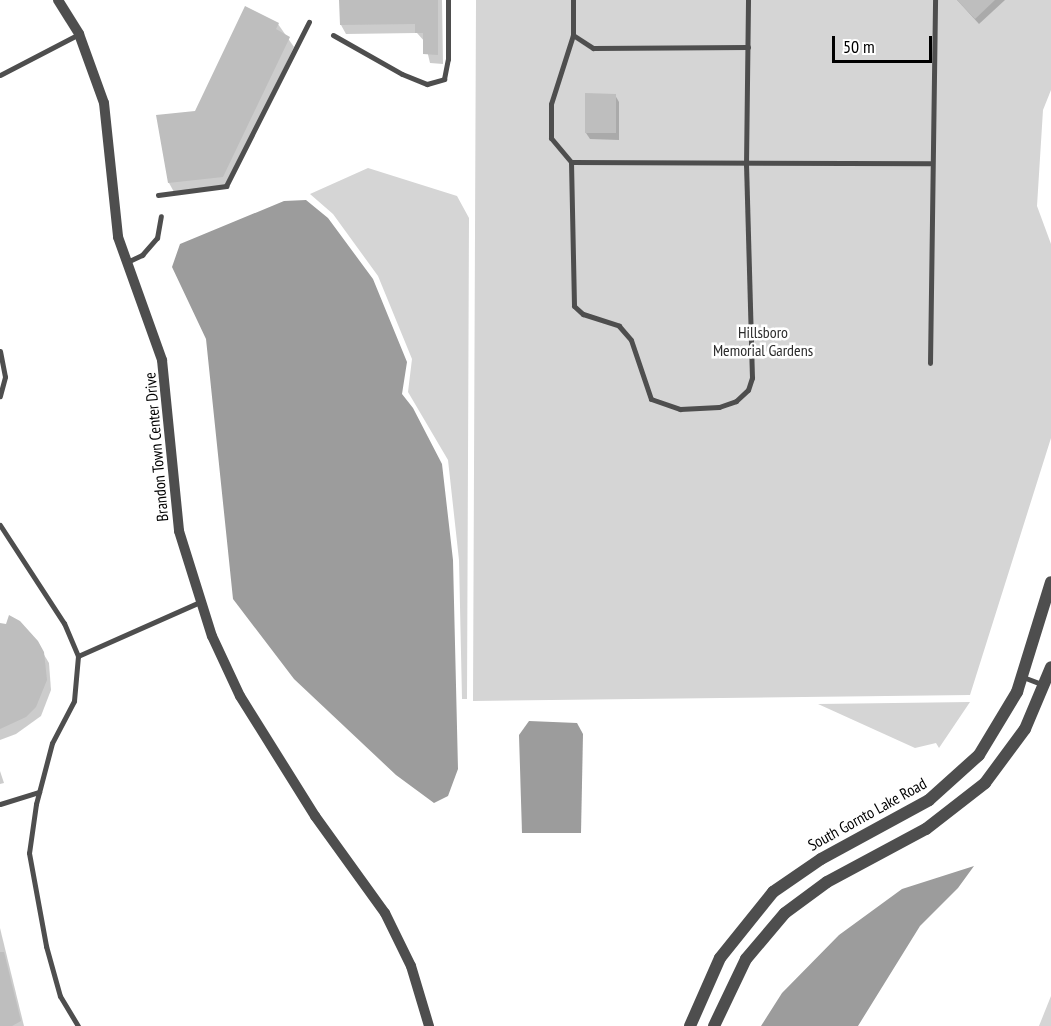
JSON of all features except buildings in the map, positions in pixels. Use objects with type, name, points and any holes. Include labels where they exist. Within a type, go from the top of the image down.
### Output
[{"type":"street","name":"Brandon Town Center Drive","points":[[57,0],[79,34],[105,103],[118,237],[125,263],[162,360],[176,510],[185,554],[212,636],[240,696],[315,816],[385,914],[411,966],[429,1026]]},
{"type":"street","name":"South Gornto Lake Road","points":[[690,1026],[720,958],[760,905],[803,869],[909,813],[944,789],[996,731],[1023,677],[1051,582]]},
{"type":"street","points":[[714,1026],[736,977],[771,927],[814,890],[926,830],[971,796],[1008,755],[1045,685],[1051,667]]},
{"type":"lane","points":[[333,35],[427,84],[444,79],[448,59],[448,0]]},
{"type":"lane","points":[[573,0],[573,35],[551,104],[551,138],[571,162],[574,306],[583,314],[619,326],[631,340],[651,399],[680,409],[719,407],[736,401],[748,390],[752,378],[747,165],[748,0]]},
{"type":"lane","points":[[930,363],[930,163],[934,0]]},
{"type":"lane","points":[[158,195],[226,186],[309,22]]},
{"type":"lane","points":[[0,75],[79,34]]},
{"type":"lane","points":[[573,35],[593,48],[748,46]]},
{"type":"lane","points":[[571,162],[747,165],[930,163]]},
{"type":"lane","points":[[125,263],[142,255],[157,238],[161,216]]},
{"type":"lane","points":[[0,351],[5,377],[0,396]]},
{"type":"lane","points":[[0,525],[64,623],[78,656],[74,701],[52,742],[39,792],[30,872],[60,996],[78,1026]]},
{"type":"lane","points":[[78,656],[201,601]]},
{"type":"lane","points":[[1023,677],[1045,685]]},
{"type":"lane","points":[[0,804],[39,792]]},
{"type":"green space","name":"Hillsboro Memorial Gardens","points":[[476,0],[1051,0],[1051,90],[1043,110],[1037,206],[1051,244],[1051,438],[970,695],[473,701]]},
{"type":"green space","points":[[368,168],[457,196],[469,218],[467,699],[462,699],[459,560],[448,460],[408,392],[412,359],[378,276],[333,214],[310,194]]},
{"type":"green space","points":[[970,702],[939,748],[936,743],[915,748],[818,704]]},
{"type":"green space","points":[[1051,996],[1051,1026],[1039,1026]]},
{"type":"shaded area","points":[[306,200],[328,218],[373,279],[407,362],[402,394],[413,408],[442,464],[453,560],[458,769],[448,796],[434,803],[396,775],[294,679],[233,599],[206,339],[172,267],[180,244],[284,201]]},
{"type":"shaded area","points":[[529,721],[577,723],[583,734],[581,833],[522,833],[519,735]]},
{"type":"shaded area","points":[[974,866],[958,888],[920,926],[858,1026],[761,1026],[782,993],[839,935],[902,889]]}]
